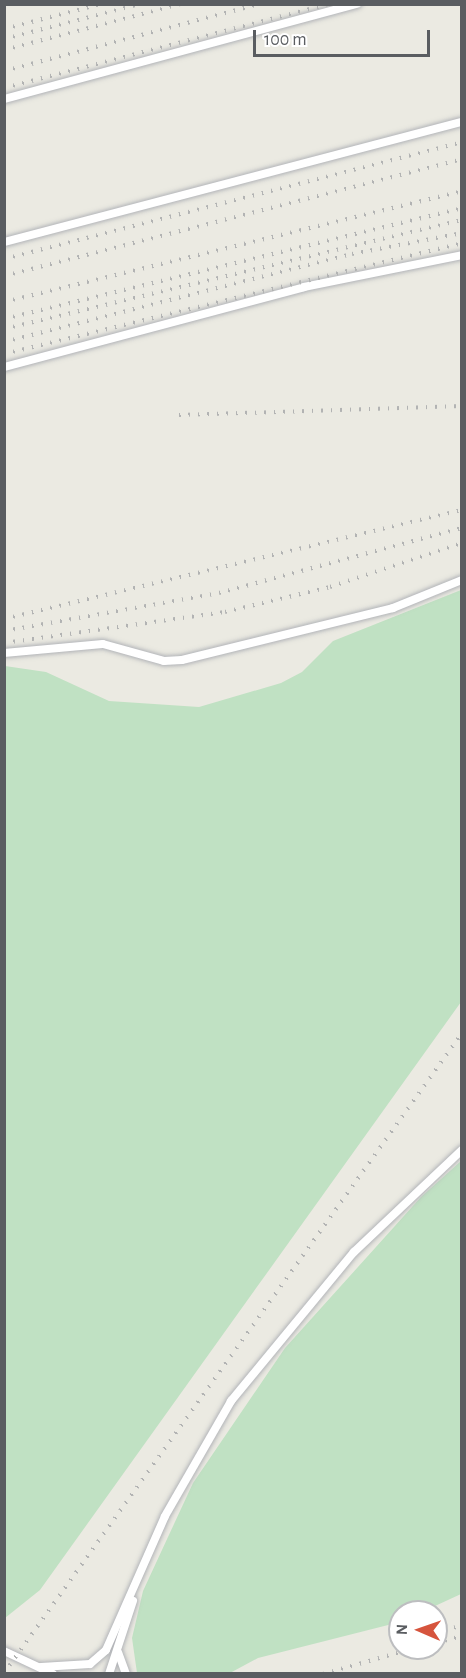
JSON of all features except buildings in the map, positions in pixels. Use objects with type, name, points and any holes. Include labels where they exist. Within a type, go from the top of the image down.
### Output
[{"type":"lane","points":[[4,99],[357,4]]},
{"type":"lane","points":[[4,242],[462,122]]},
{"type":"lane","points":[[4,367],[304,287],[462,255]]},
{"type":"lane","points":[[4,652],[104,644],[164,661],[182,660],[393,608],[462,580]]},
{"type":"lane","points":[[41,1667],[90,1664],[106,1650],[193,1462],[263,1358],[354,1252],[462,1150]]},
{"type":"lane","points":[[109,1674],[119,1654],[136,1585]]},
{"type":"lane","points":[[106,1650],[119,1654]]},
{"type":"lane","points":[[4,1651],[53,1674]]},
{"type":"lane","points":[[119,1654],[126,1674]]},
{"type":"green space","points":[[461,590],[461,1002],[40,1590],[5,1618],[5,666],[46,672],[109,701],[199,707],[281,683],[302,672],[333,641]]},
{"type":"green space","points":[[461,1161],[461,1594],[448,1600],[388,1600],[388,1625],[258,1658],[230,1673],[137,1673],[132,1638],[143,1591],[193,1483],[285,1348],[421,1197]]},
{"type":"railway","points":[[4,29],[101,4]]},
{"type":"railway","points":[[4,39],[140,4]]},
{"type":"railway","points":[[4,50],[181,4]]},
{"type":"railway","points":[[4,71],[260,4]]},
{"type":"railway","points":[[4,88],[328,4]]},
{"type":"railway","points":[[4,259],[462,142]]},
{"type":"railway","points":[[4,276],[462,159]]},
{"type":"railway","points":[[4,302],[462,191]]},
{"type":"railway","points":[[4,319],[462,208]]},
{"type":"railway","points":[[4,329],[462,220]]},
{"type":"railway","points":[[4,342],[352,254],[462,233]]},
{"type":"railway","points":[[4,354],[462,243]]},
{"type":"railway","points":[[179,415],[462,406]]},
{"type":"railway","points":[[4,619],[462,510]]},
{"type":"railway","points":[[4,631],[219,593],[462,528]]},
{"type":"railway","points":[[4,643],[225,612],[330,587],[462,543]]},
{"type":"railway","points":[[4,1673],[462,1033]]},
{"type":"railway","points":[[448,1630],[462,1625]]},
{"type":"railway","points":[[448,1640],[462,1636]]},
{"type":"railway","points":[[323,1674],[388,1656]]}]
